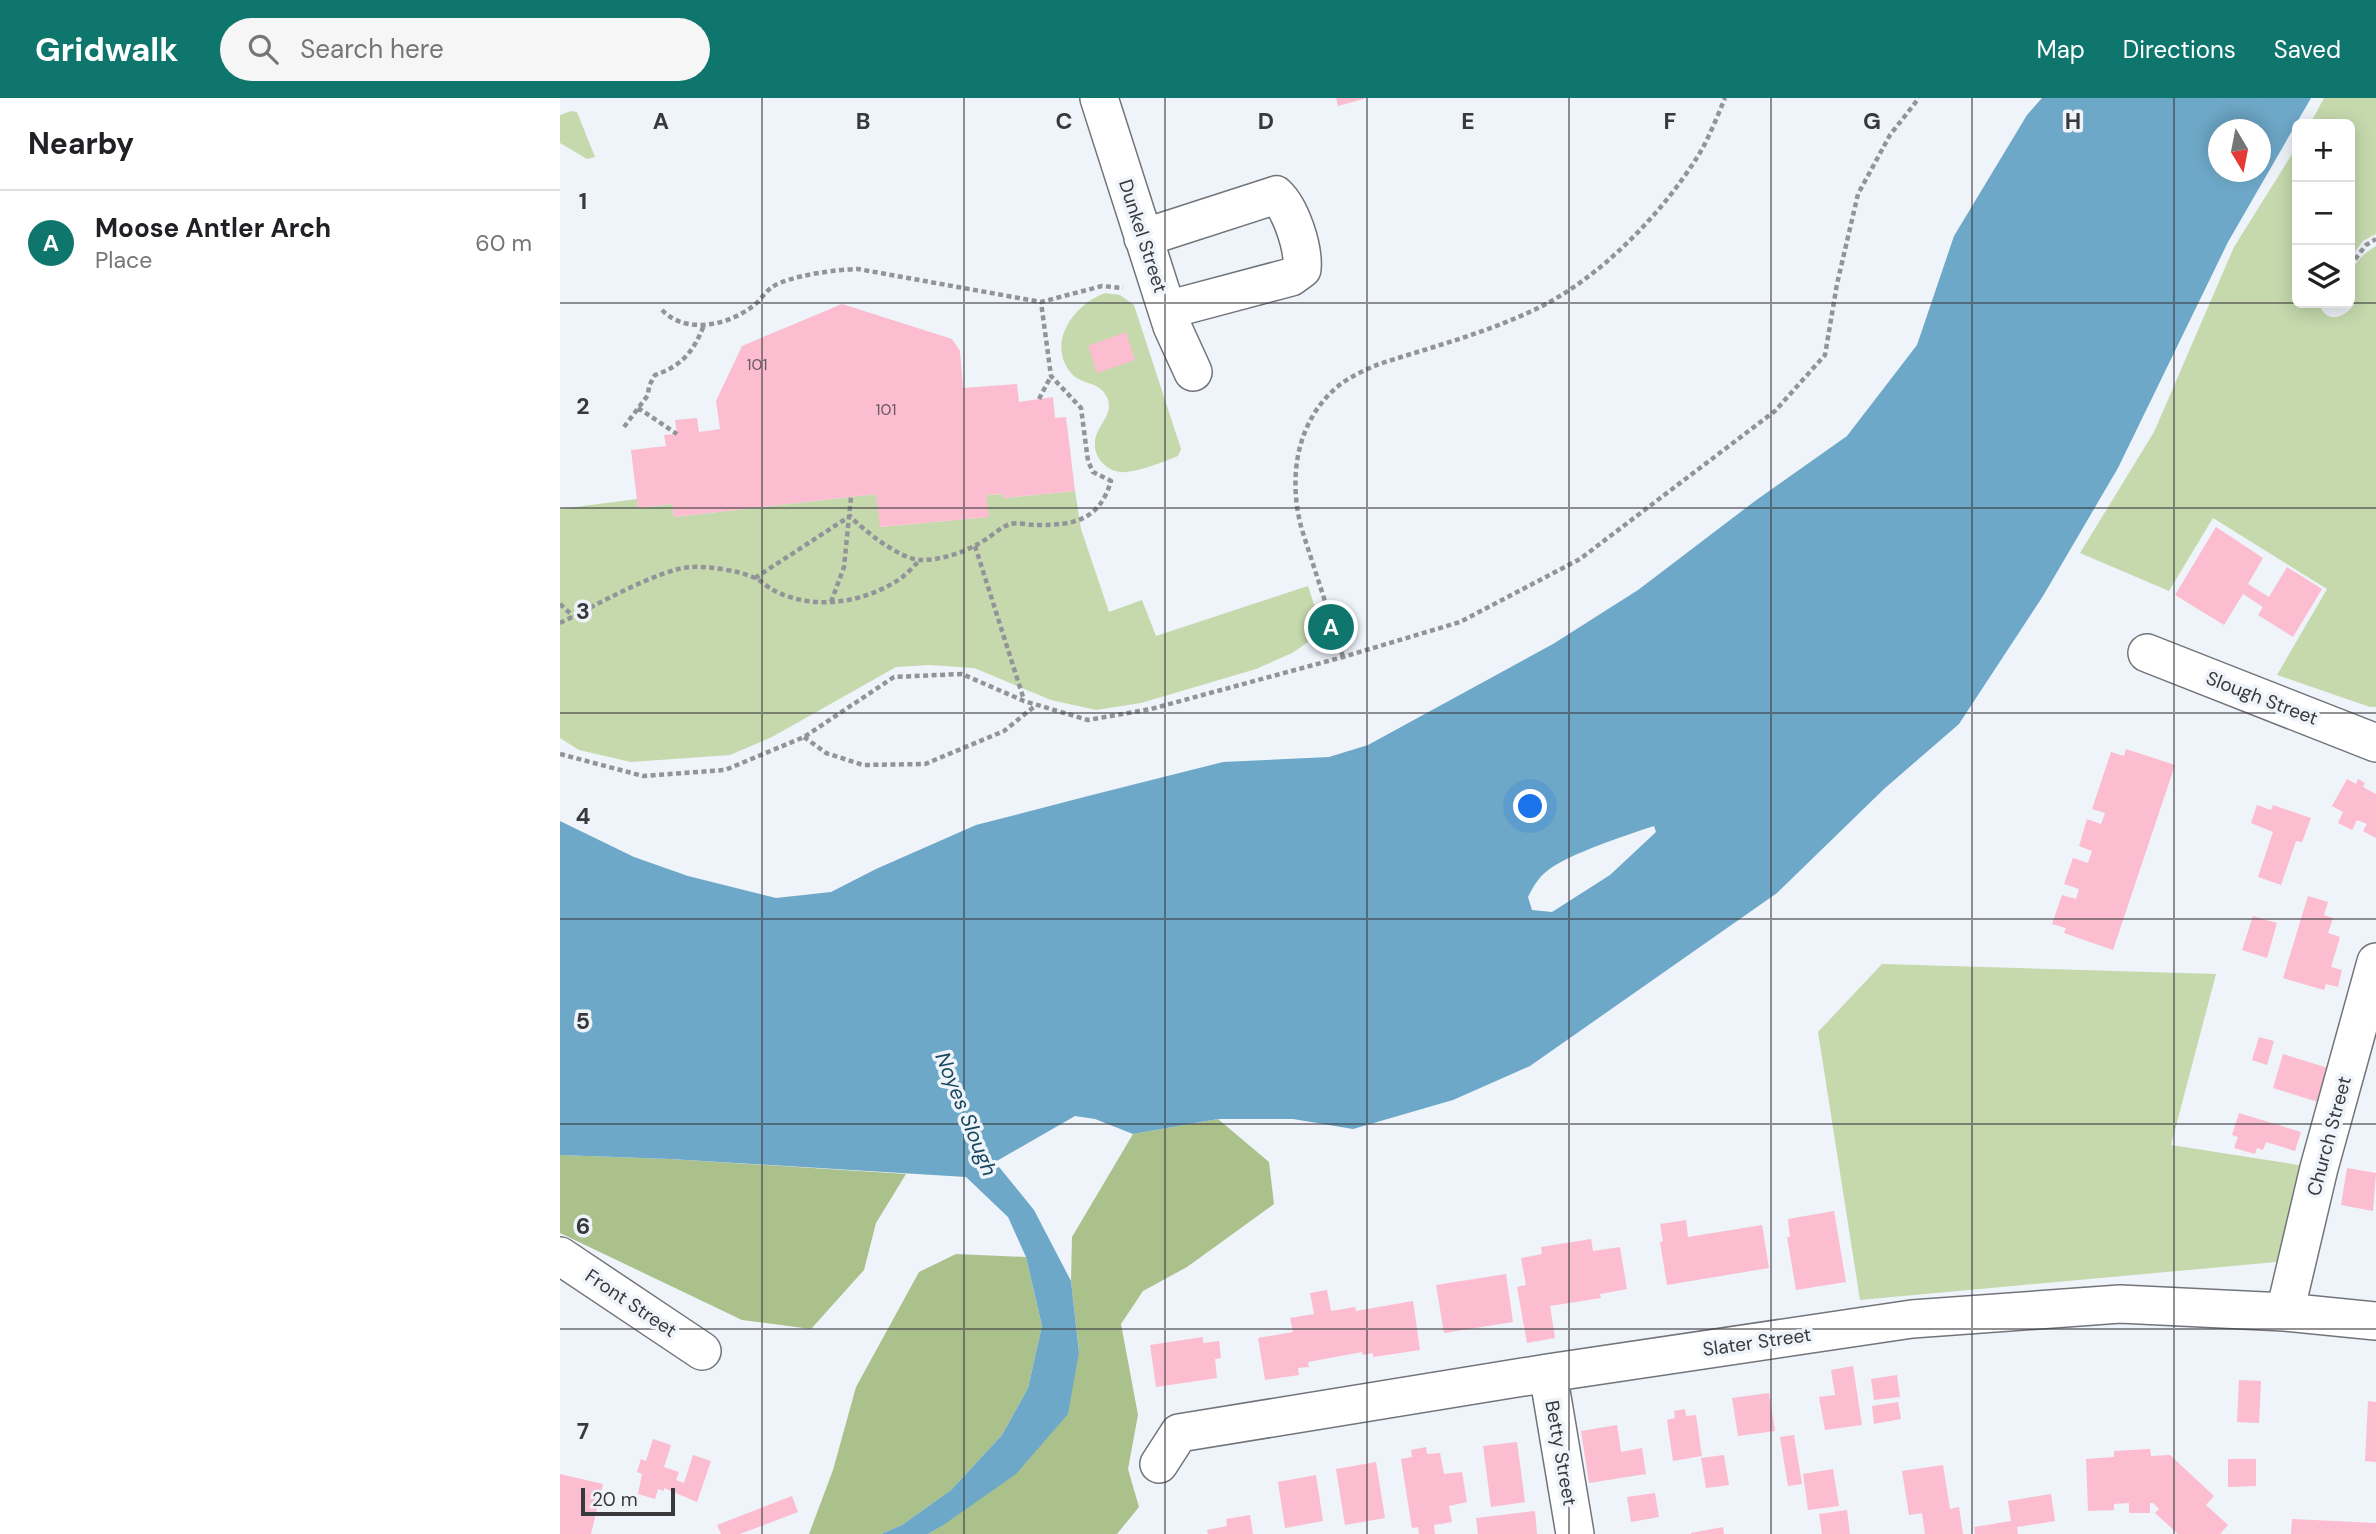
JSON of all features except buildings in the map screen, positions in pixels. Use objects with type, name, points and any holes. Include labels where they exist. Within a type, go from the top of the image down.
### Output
[{"type":"street","name":"Dunkel Street","points":[[1099,98],[1167,310],[1192,372]]},
{"type":"street","points":[[1143,238],[1276,195],[1285,203],[1304,256],[1302,269],[1291,277],[1167,310]]},
{"type":"street","name":"Slough Street","points":[[2147,653],[2376,743]]},
{"type":"street","name":"Church Street","points":[[2286,1312],[2319,1168],[2376,962]]},
{"type":"street","name":"Front Street","points":[[560,1256],[702,1351]]},
{"type":"street","name":"Slater Street","points":[[1159,1464],[1179,1433],[1548,1373],[1912,1319],[2120,1304],[2286,1312],[2376,1321]]},
{"type":"street","name":"Betty Street","points":[[1548,1373],[1575,1534]]},
{"type":"path","points":[[1343,657],[1296,510],[1295,467],[1300,443],[1309,421],[1338,386],[1359,373],[1514,320],[1550,301],[1591,274],[1650,219],[1676,188],[1699,154],[1725,98]]},
{"type":"path","points":[[560,754],[643,776],[725,770],[804,737],[894,677],[962,674],[1024,701],[1088,720],[1151,709],[1460,622],[1580,559],[1775,411],[1825,355],[1837,284],[1858,194],[1890,135],[1919,98]]},
{"type":"path","points":[[2355,259],[2366,245],[2376,239]]},
{"type":"path","points":[[662,310],[678,320],[704,325],[743,314],[757,304],[773,286],[827,270],[841,269],[858,269],[1041,302],[1102,286],[1128,289]]},
{"type":"path","points":[[1039,399],[1051,376],[1041,302]]},
{"type":"path","points":[[624,427],[648,395],[655,375],[670,370],[688,356],[704,325]]},
{"type":"path","points":[[560,623],[648,580],[690,566],[755,578],[773,590],[792,597],[831,603],[878,591],[898,581],[919,561],[948,556],[975,546],[994,536],[1008,524],[1069,524],[1087,517],[1107,496],[1111,481],[1093,472],[1088,461],[1081,408],[1051,376]]},
{"type":"path","points":[[638,408],[677,434]]},
{"type":"path","points":[[831,603],[844,567],[851,497]]},
{"type":"path","points":[[850,516],[879,541],[919,561]]},
{"type":"path","points":[[755,578],[850,516]]},
{"type":"path","points":[[975,546],[1024,701]]},
{"type":"path","points":[[560,604],[573,617]]},
{"type":"path","points":[[804,737],[826,753],[863,765],[925,764],[1004,731],[1036,705]]},
{"type":"green space","points":[[2324,98],[2376,98],[2376,234],[2363,241],[2355,251],[2355,119],[2313,119]]},
{"type":"green space","points":[[577,112],[595,157],[587,159],[560,143],[560,115]]},
{"type":"green space","points":[[2292,154],[2292,308],[2321,308],[2325,314],[2335,317],[2355,308],[2355,265],[2376,246],[2376,707],[2277,675],[2327,589],[2213,518],[2169,591],[2080,553],[2154,432],[2234,247]]},
{"type":"green space","points":[[1105,293],[1120,295],[1134,305],[1181,449],[1178,456],[1126,472],[1109,468],[1100,459],[1095,448],[1096,436],[1109,409],[1107,397],[1100,388],[1072,374],[1064,362],[1061,350],[1062,338],[1074,316],[1083,306]]},
{"type":"green space","points":[[1075,491],[1081,529],[1109,612],[1142,600],[1156,636],[1308,586],[1323,632],[1292,653],[1256,669],[1141,703],[1096,710],[1051,700],[974,668],[930,665],[896,667],[772,737],[730,755],[631,762],[579,750],[560,738],[560,509],[637,499],[639,508],[672,504],[674,517],[876,494],[881,527],[988,517],[986,495],[1003,494],[1004,498]]},
{"type":"green space","points":[[1882,964],[2216,974],[2171,1145],[2305,1166],[2276,1262],[1860,1300],[1818,1032]]},
{"type":"green space","points":[[1218,1119],[1269,1162],[1274,1204],[1187,1267],[1143,1291],[1121,1324],[1138,1415],[1128,1469],[1139,1507],[1117,1534],[928,1534],[942,1526],[1079,1351],[1071,1281],[1072,1237],[1133,1134]]},
{"type":"green space","points":[[560,1155],[906,1174],[876,1223],[864,1270],[811,1329],[742,1320],[560,1233]]},
{"type":"green space","points":[[956,1254],[1026,1257],[1042,1326],[1028,1388],[1002,1435],[951,1490],[902,1525],[881,1534],[809,1534],[833,1470],[856,1387],[919,1272]]},
{"type":"water","name":"Noyes Slough","points":[[2042,98],[2311,98],[2299,119],[2292,119],[2292,131],[2271,167],[2271,119],[2208,119],[2208,182],[2263,182],[2228,242],[2118,468],[2043,596],[1959,724],[1884,789],[1777,893],[1530,1066],[1453,1100],[1353,1129],[1293,1119],[1218,1119],[1133,1134],[1095,1119],[1075,1116],[995,1162],[1034,1210],[1071,1281],[1079,1352],[1068,1414],[1016,1474],[942,1526],[928,1534],[881,1534],[902,1525],[951,1490],[1002,1435],[1028,1388],[1042,1326],[1026,1257],[1008,1217],[966,1177],[560,1155],[560,821],[634,857],[688,876],[776,898],[831,892],[976,825],[1092,795],[1223,762],[1329,757],[1368,745],[1553,644],[1638,590],[1755,501],[1847,436],[1917,345],[1954,236],[2027,115]],"holes":[[[1654,826],[1656,832],[1610,875],[1552,912],[1532,910],[1528,897],[1547,871],[1583,852],[1614,840]]]},
{"type":"place","name":"Moose Antler Arch","points":[[1331,627]]}]
